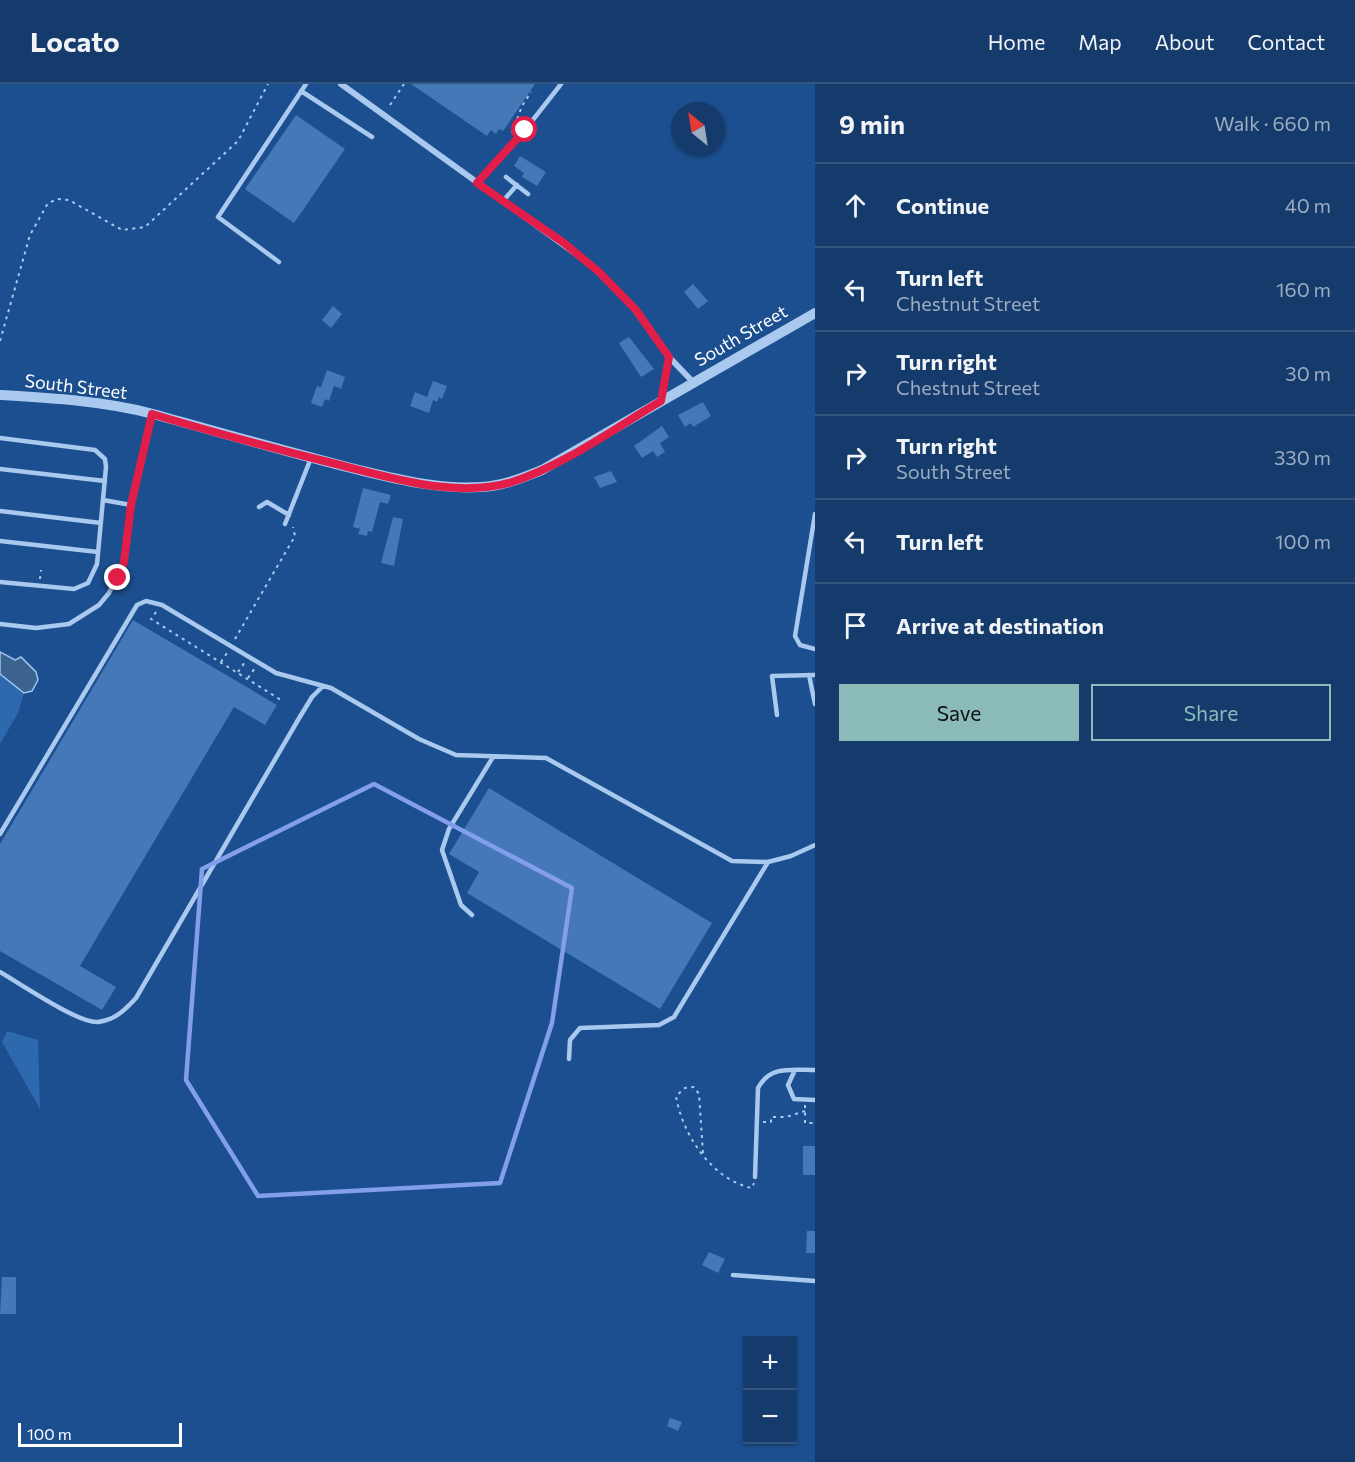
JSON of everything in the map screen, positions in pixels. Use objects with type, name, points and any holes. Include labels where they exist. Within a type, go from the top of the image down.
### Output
[{"type":"street","points":[[341,84],[564,243],[608,280],[642,318],[669,357],[693,382]]},
{"type":"street","name":"South Street","points":[[0,395],[96,404],[152,414],[311,458],[421,483],[464,488],[499,485],[542,470],[815,313]]},
{"type":"street","points":[[661,401],[669,357]]},
{"type":"lane","points":[[279,262],[218,217],[306,84]]},
{"type":"lane","points":[[477,183],[517,139],[561,84]]},
{"type":"lane","points":[[302,91],[372,137]]},
{"type":"lane","points":[[506,177],[528,194]]},
{"type":"lane","points":[[502,201],[517,185]]},
{"type":"lane","points":[[0,624],[57,627],[69,624],[99,604],[118,578],[124,562],[131,505],[152,414]]},
{"type":"lane","points":[[0,438],[95,450],[105,459],[98,552],[92,577],[81,587],[66,589],[0,582]]},
{"type":"lane","points":[[287,525],[311,458]]},
{"type":"lane","points":[[0,469],[105,481]]},
{"type":"lane","points":[[103,500],[131,505]]},
{"type":"lane","points":[[259,507],[267,502],[289,515]]},
{"type":"lane","points":[[0,511],[101,523]]},
{"type":"lane","points":[[815,514],[795,636],[800,645],[815,650]]},
{"type":"lane","points":[[0,541],[98,552]]},
{"type":"lane","points":[[0,834],[137,605],[146,601],[162,605],[276,673],[323,686],[428,743],[456,755],[546,758],[732,861],[768,862],[791,856],[815,845]]},
{"type":"lane","points":[[777,715],[772,676],[812,675],[815,704]]},
{"type":"lane","points":[[0,972],[78,1017],[96,1023],[110,1020],[124,1012],[136,998],[298,720],[323,686]]},
{"type":"lane","points":[[472,915],[461,905],[442,850],[449,829],[493,757]]},
{"type":"lane","points":[[569,1059],[570,1040],[580,1028],[659,1025],[674,1017],[768,862]]},
{"type":"lane","points":[[755,1177],[758,1088],[764,1077],[777,1070],[815,1070]]},
{"type":"lane","points":[[795,1070],[788,1085],[794,1099],[815,1100]]},
{"type":"lane","points":[[734,1275],[815,1281]]},
{"type":"path","points":[[0,341],[30,236],[48,203],[58,199],[69,200],[122,230],[146,227],[238,141],[268,84]]},
{"type":"path","points":[[390,105],[404,84]]},
{"type":"path","points":[[517,139],[511,134],[522,106],[531,92]]},
{"type":"path","points":[[235,639],[296,536],[295,528],[287,525]]},
{"type":"path","points":[[156,612],[151,620],[248,678],[280,700]]},
{"type":"path","points":[[184,645],[186,641]]},
{"type":"path","points":[[221,662],[226,652]]},
{"type":"path","points":[[238,672],[248,658]]},
{"type":"path","points":[[248,678],[258,663]]},
{"type":"path","points":[[230,674],[233,669]]},
{"type":"path","points":[[703,1153],[699,1094],[694,1087],[684,1088],[676,1095],[679,1114],[689,1136],[703,1153],[716,1168],[738,1185],[752,1188],[755,1177]]},
{"type":"path","points":[[805,1100],[805,1123],[815,1123]]},
{"type":"path","points":[[771,1122],[771,1117],[786,1117],[805,1111]]},
{"type":"highlighted area","points":[[374,784],[572,888],[552,1023],[500,1183],[258,1196],[186,1080],[202,869]]},
{"type":"shaded area","points":[[0,652],[15,660],[21,657],[36,672],[38,680],[32,691],[24,693],[0,674]]},
{"type":"shaded area","points":[[0,674],[24,693],[18,713],[0,744]]},
{"type":"shaded area","points":[[7,1031],[38,1040],[40,1109],[2,1042]]},
{"type":"building","points":[[411,84],[535,84],[503,131],[499,129],[496,134],[491,130],[487,136]]},
{"type":"building","points":[[296,115],[345,149],[294,223],[245,189]]},
{"type":"building","points":[[520,156],[546,172],[537,186],[522,177],[524,173],[514,166]]},
{"type":"building","points":[[693,284],[708,301],[698,309],[684,292]]},
{"type":"building","points":[[333,306],[342,314],[331,328],[322,320]]},
{"type":"building","points":[[629,337],[654,369],[641,377],[619,343]]},
{"type":"building","points":[[327,370],[345,377],[341,389],[334,386],[329,401],[325,399],[322,407],[311,403],[317,386],[321,387]]},
{"type":"building","points":[[433,381],[447,386],[442,399],[439,397],[437,402],[433,400],[429,413],[410,406],[415,392],[427,397]]},
{"type":"building","points":[[703,402],[711,416],[693,427],[691,423],[685,427],[678,415]]},
{"type":"building","points":[[662,426],[669,437],[660,443],[665,452],[657,457],[653,451],[642,458],[634,446]]},
{"type":"building","points":[[611,471],[617,482],[600,488],[594,477]]},
{"type":"building","points":[[363,488],[391,495],[388,504],[380,502],[372,532],[368,531],[367,536],[358,534],[360,529],[353,527]]},
{"type":"building","points":[[393,517],[403,519],[394,566],[381,563]]},
{"type":"building","points":[[133,620],[277,705],[265,725],[234,707],[80,966],[116,987],[102,1010],[0,951],[0,844]]},
{"type":"building","points":[[489,788],[712,923],[660,1009],[467,893],[479,872],[449,854]]},
{"type":"building","points":[[803,1146],[815,1146],[815,1175],[803,1175]]},
{"type":"building","points":[[807,1231],[815,1231],[815,1253],[806,1253]]},
{"type":"building","points":[[709,1252],[725,1259],[718,1273],[702,1265]]},
{"type":"building","points":[[2,1277],[16,1277],[16,1314],[0,1314]]},
{"type":"building","points":[[670,1418],[682,1422],[678,1431],[667,1426]]},
{"type":"route","points":[[118,578],[124,562],[131,505],[152,414],[247,442],[399,480],[464,488],[512,482],[542,470],[661,401],[669,357],[630,303],[608,280],[573,250],[477,183],[525,130]]}]
